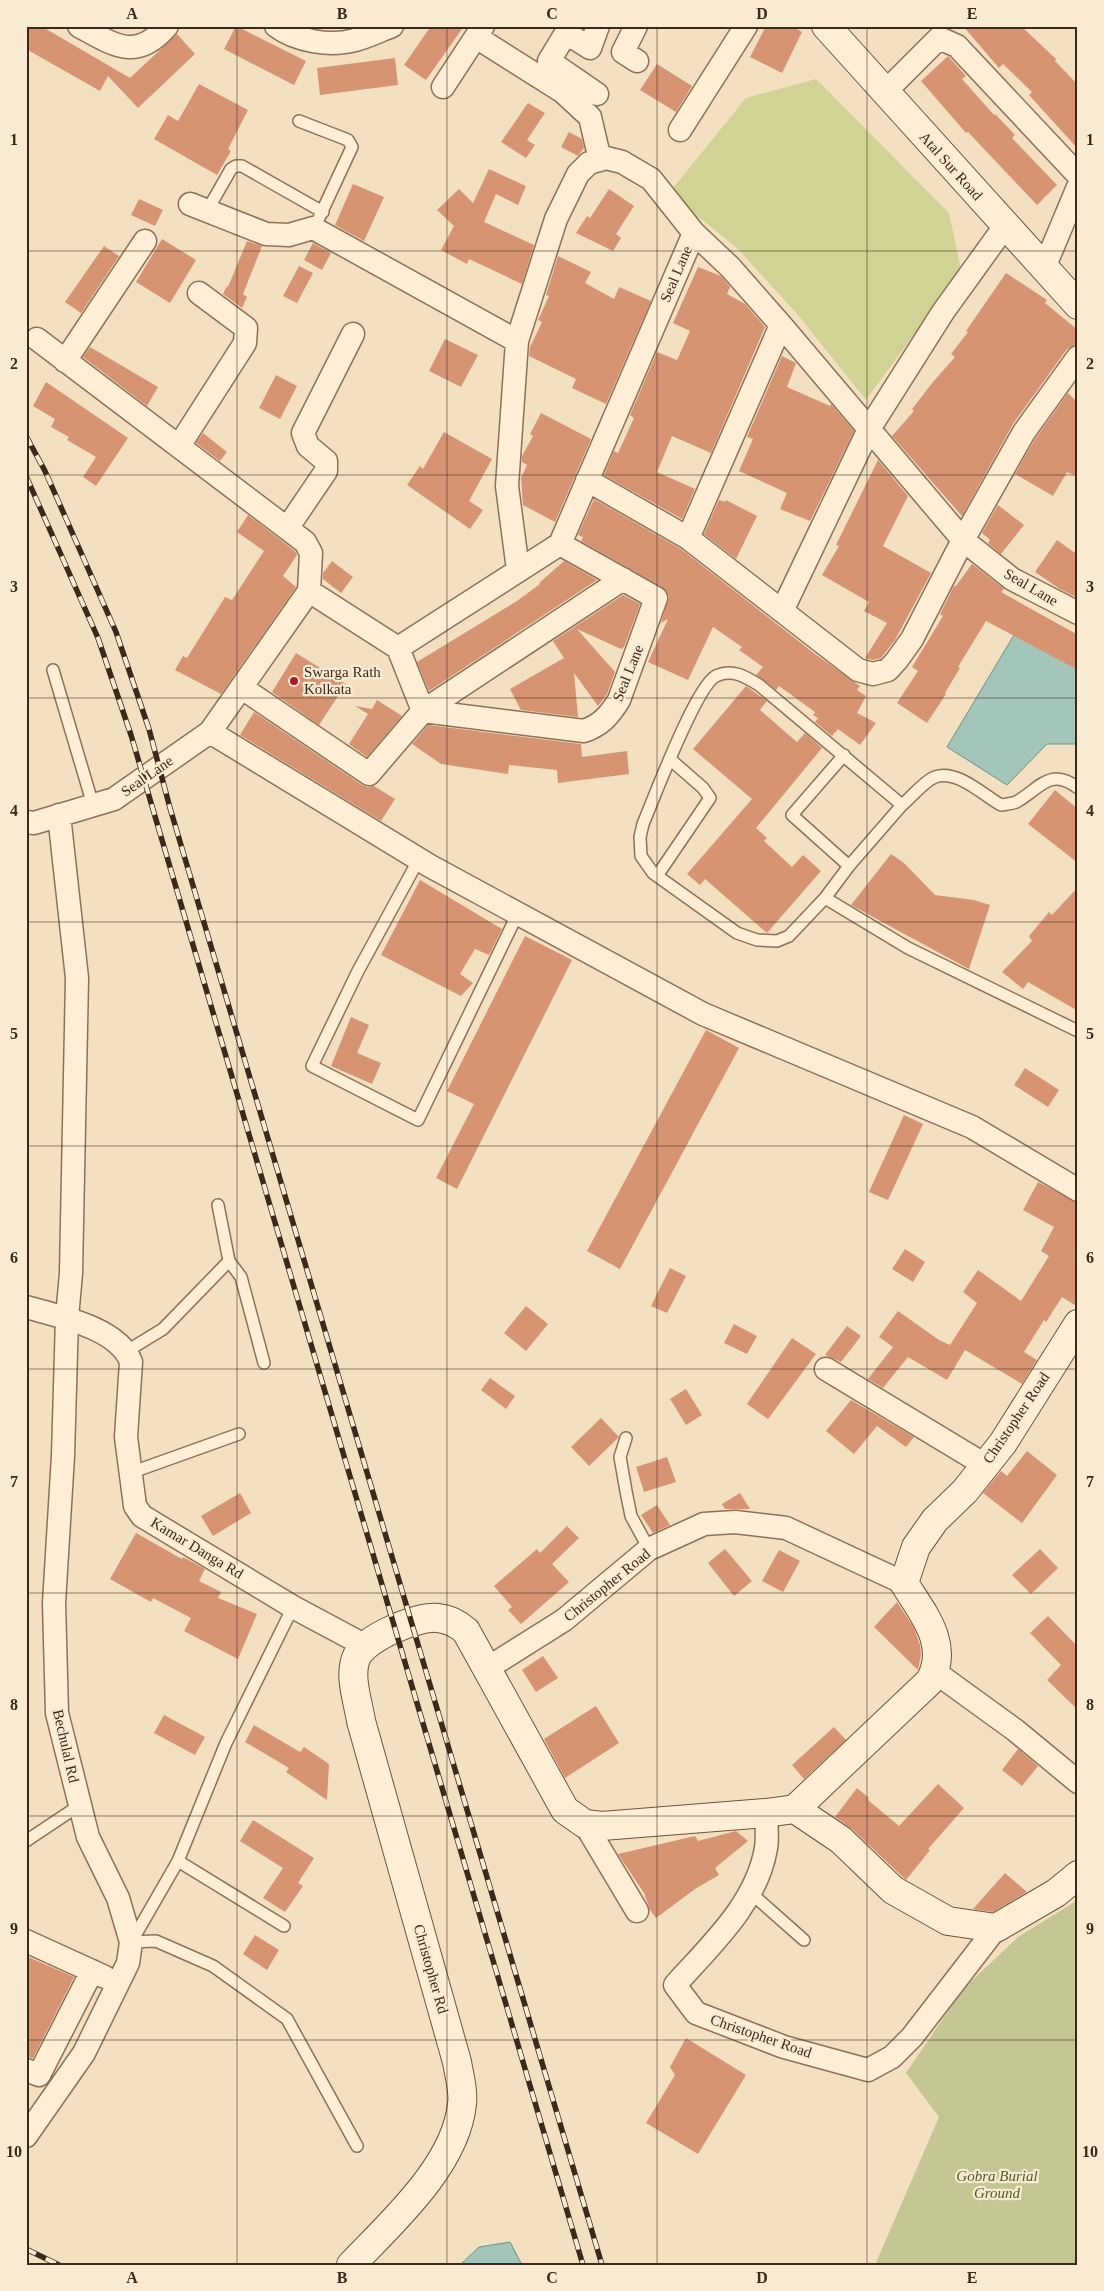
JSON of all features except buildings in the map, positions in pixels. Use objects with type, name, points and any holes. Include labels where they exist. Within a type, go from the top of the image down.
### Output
[{"type":"street","points":[[79,26],[118,47],[145,45],[160,35],[168,26]]},
{"type":"street","points":[[276,26],[283,32],[311,42],[353,41],[392,26]]},
{"type":"street","points":[[596,94],[549,61],[566,33],[590,48],[598,26]]},
{"type":"street","points":[[636,26],[623,52],[637,61]]},
{"type":"street","points":[[680,130],[746,26]]},
{"type":"street","name":"Atal Sur Road","points":[[826,26],[1078,305]]},
{"type":"street","points":[[443,87],[479,31],[563,92],[590,117],[600,160],[590,163],[578,174],[556,218],[517,341],[507,486],[518,570]]},
{"type":"street","points":[[885,92],[939,38],[957,46],[1078,175]]},
{"type":"street","name":"Seal Lane","points":[[600,160],[606,158],[622,162],[651,179],[694,233],[730,267],[963,540],[1012,579],[1078,613]]},
{"type":"street","points":[[1044,268],[1078,187]]},
{"type":"street","points":[[199,208],[266,234],[290,235],[318,220],[517,341]]},
{"type":"street","points":[[782,611],[869,429],[943,312],[1005,226]]},
{"type":"street","name":"Seal Lane","points":[[423,712],[584,730],[598,726],[610,714],[619,700],[656,598],[560,544],[694,233]]},
{"type":"street","points":[[65,361],[145,241]]},
{"type":"street","points":[[179,446],[245,343],[246,328],[200,293]]},
{"type":"street","points":[[688,538],[780,325]]},
{"type":"street","points":[[288,528],[326,471],[326,461],[308,446],[303,433],[353,334]]},
{"type":"street","points":[[37,338],[288,528],[310,547],[312,564],[310,592],[398,648],[423,712]]},
{"type":"street","points":[[587,480],[688,538],[858,670],[873,674],[888,670],[912,639],[963,540],[1024,432],[1078,357]]},
{"type":"street","points":[[398,648],[560,544]]},
{"type":"street","points":[[242,688],[369,774],[423,712],[623,579]]},
{"type":"street","name":"Seal Lane","points":[[26,822],[34,823],[114,799],[210,732],[310,592]]},
{"type":"street","points":[[210,732],[419,859],[703,1014],[972,1127],[1078,1190]]},
{"type":"street","name":"Bechulal Rd","points":[[26,2136],[84,2053],[128,1963],[131,1942],[118,1898],[88,1837],[57,1713],[54,1603],[63,1456],[67,1318],[72,1243],[77,978],[59,815]]},
{"type":"street","points":[[26,1307],[67,1318],[112,1338],[127,1351]]},
{"type":"street","name":"Christopher Road","points":[[486,1669],[564,1620],[649,1550],[704,1524],[735,1522],[786,1528],[904,1584],[916,1547],[935,1520],[964,1491],[1003,1443],[1078,1324]]},
{"type":"street","name":"Kamar Danga Rd","points":[[127,1351],[131,1362],[126,1438],[135,1506],[142,1516],[293,1607],[364,1645]]},
{"type":"street","points":[[826,1369],[985,1465]]},
{"type":"street","points":[[585,1824],[602,1826],[795,1809],[832,1772],[915,1697],[930,1681],[935,1672],[938,1659],[935,1638],[904,1584]]},
{"type":"street","points":[[364,1645],[410,1622],[437,1618],[447,1619],[466,1631],[564,1810],[585,1824],[637,1911]]},
{"type":"street","name":"Christopher Rd","points":[[351,2265],[413,2201],[453,2141],[463,2102],[457,2062],[361,1721],[353,1679],[354,1666],[364,1645]]},
{"type":"street","points":[[935,1672],[1015,1730],[1078,1782]]},
{"type":"street","points":[[795,1809],[841,1840],[893,1890],[948,1921],[996,1928],[1056,1893],[1078,1875]]},
{"type":"street","name":"Christopher Road","points":[[766,1813],[766,1848],[752,1894],[712,1944],[675,1985],[696,2013],[784,2047],[868,2070],[892,2057],[912,2037],[996,1928]]},
{"type":"street","points":[[26,1941],[118,1983]]},
{"type":"street","points":[[26,2070],[39,2075],[92,1971]]},
{"type":"lane","points":[[199,208],[231,169],[236,166],[242,166],[318,220],[352,147],[348,140],[300,121]]},
{"type":"lane","points":[[53,670],[93,806]]},
{"type":"lane","points":[[902,805],[759,685],[743,676],[729,672],[714,677],[696,699],[643,824],[640,837],[641,856],[657,876],[737,933],[757,940],[777,941],[790,936],[825,898],[849,866],[902,805],[934,777],[944,775],[960,780],[1001,805],[1018,801],[1045,780],[1058,778],[1078,788]]},
{"type":"lane","points":[[844,755],[792,814],[849,866]]},
{"type":"lane","points":[[657,876],[710,798],[703,788],[670,760]]},
{"type":"lane","points":[[419,859],[358,970],[312,1066],[418,1120],[518,913]]},
{"type":"lane","points":[[825,898],[908,948],[1078,1031]]},
{"type":"lane","points":[[218,1205],[229,1261],[241,1277],[264,1363]]},
{"type":"lane","points":[[127,1351],[163,1329],[229,1261]]},
{"type":"lane","points":[[130,1473],[238,1434]]},
{"type":"lane","points":[[626,1438],[620,1457],[631,1516],[649,1550]]},
{"type":"lane","points":[[131,1942],[178,1861],[226,1743],[293,1607]]},
{"type":"lane","points":[[26,1841],[80,1805]]},
{"type":"lane","points":[[178,1861],[284,1926]]},
{"type":"lane","points":[[752,1894],[804,1940]]},
{"type":"lane","points":[[131,1942],[156,1941],[213,1966],[287,2019],[357,2146]]},
{"type":"green space","points":[[816,79],[949,213],[961,270],[866,400],[798,315],[737,248],[669,193],[746,98]]},
{"type":"green space","name":"Gobra Burial Ground","points":[[1078,1900],[1078,2265],[875,2265],[939,2117],[906,2073],[963,1989],[1018,1937]]},
{"type":"water","points":[[1014,635],[1078,667],[1078,740],[1075,744],[1047,744],[1007,785],[947,747]]},
{"type":"water","points":[[510,2242],[522,2265],[460,2265],[479,2247]]},
{"type":"railway","points":[[26,436],[45,471],[116,632],[149,729],[170,808],[602,2265]]},
{"type":"railway","points":[[26,476],[98,638],[131,735],[583,2265]]},
{"type":"railway","points":[[26,2249],[59,2265]]},
{"type":"place","name":"Swarga Rath Kolkata","points":[[294,681]]}]
